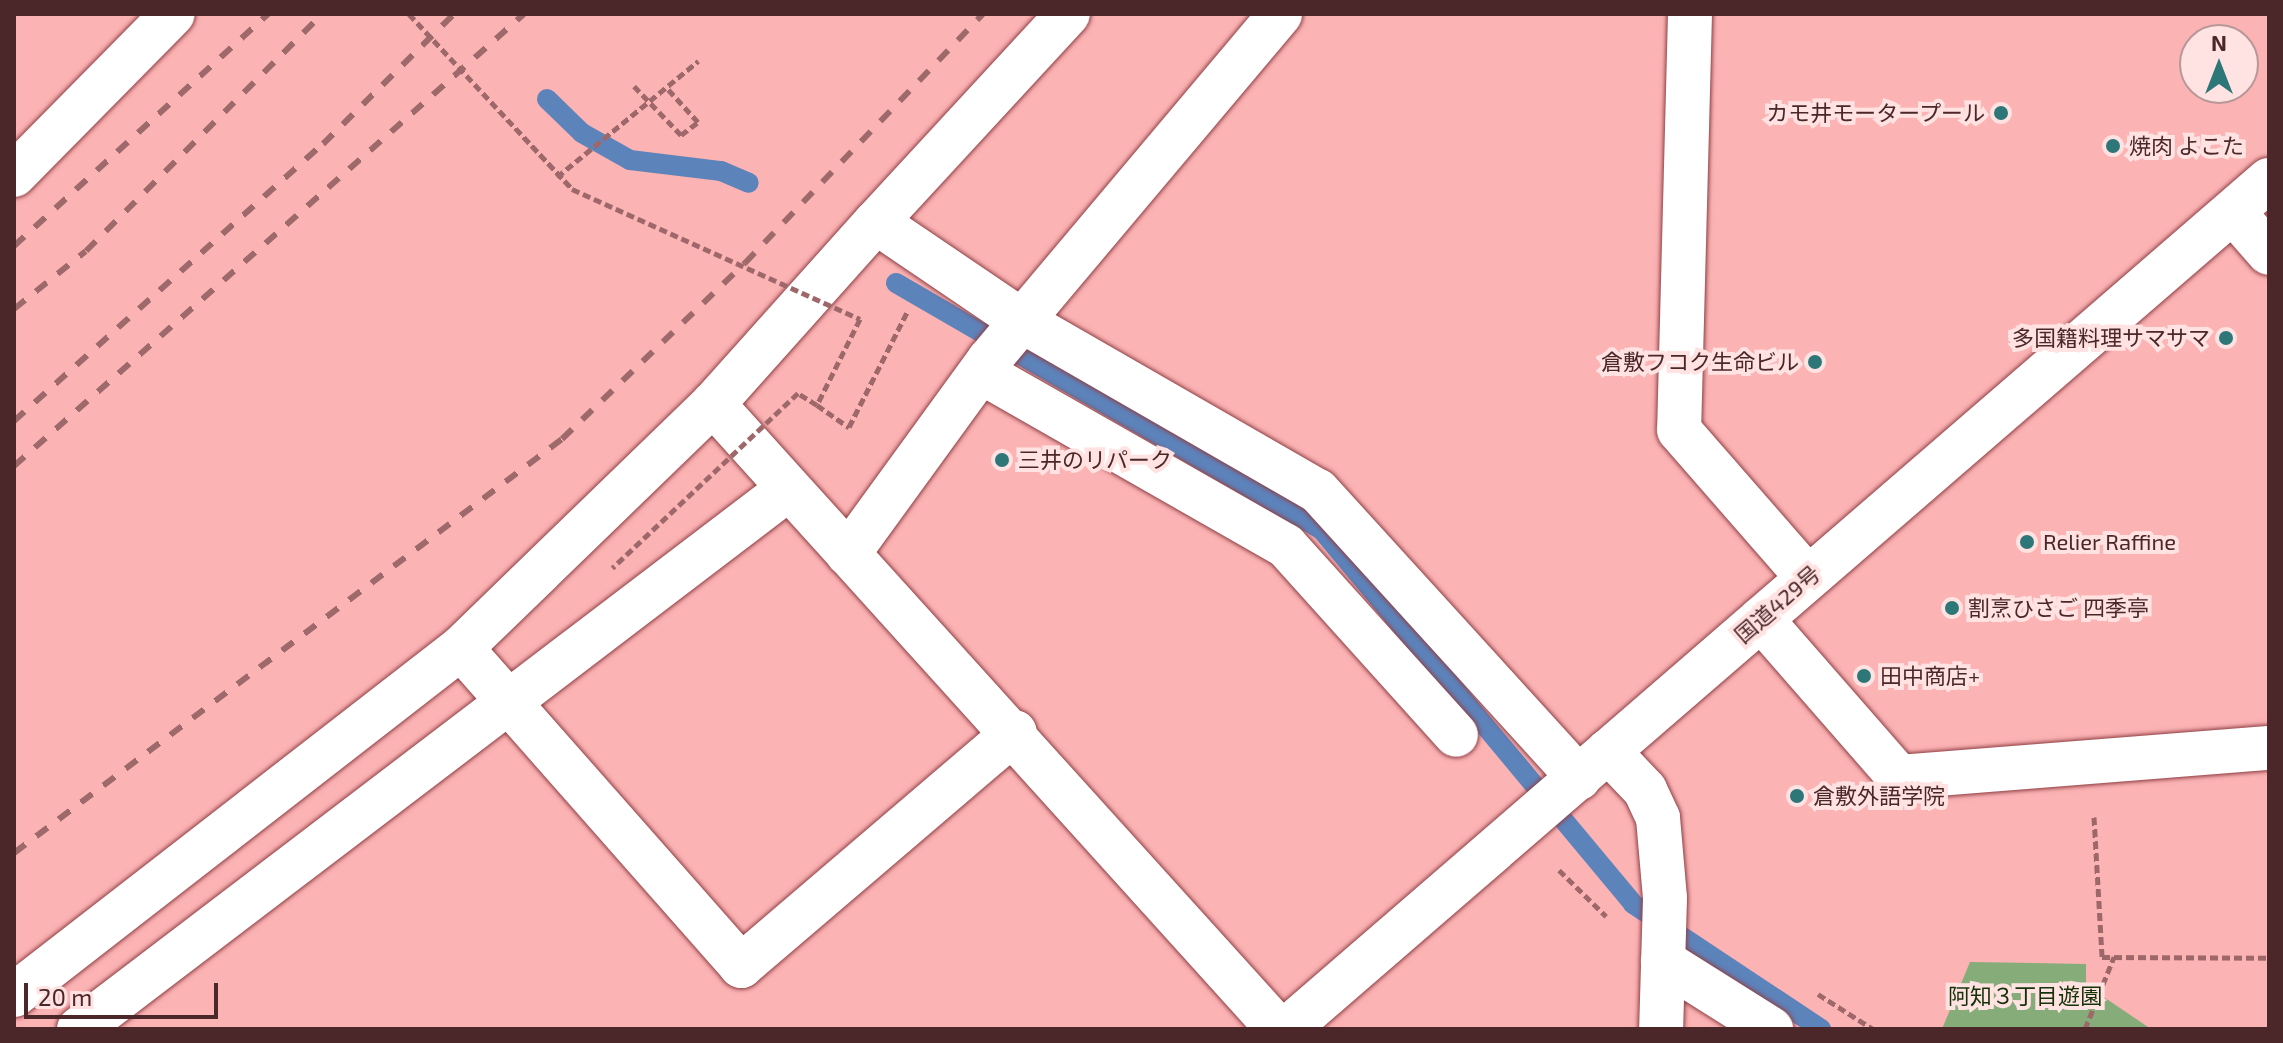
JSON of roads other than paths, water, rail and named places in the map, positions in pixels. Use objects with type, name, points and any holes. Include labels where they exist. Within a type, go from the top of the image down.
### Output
[{"type":"main road","points":[[15,172],[173,14]]},
{"type":"main road","points":[[14,995],[461,648],[713,404],[1068,14]]},
{"type":"main road","points":[[848,554],[1001,346],[1280,14]]},
{"type":"main road","points":[[1690,14],[1679,430],[1808,578]]},
{"type":"main road","name":"国道429号","points":[[1287,1029],[2269,180]]},
{"type":"main road","points":[[2234,213],[2269,253]]},
{"type":"main road","points":[[876,222],[1001,346],[1286,546],[1456,735]]},
{"type":"main road","points":[[1001,346],[1318,491],[1571,784],[1645,790],[1658,818],[1665,898],[1661,1029]]},
{"type":"main road","points":[[713,404],[1015,732],[1278,1029]]},
{"type":"main road","points":[[79,1029],[788,489]]},
{"type":"main road","points":[[1761,619],[1899,777],[2269,748]]},
{"type":"main road","points":[[461,648],[741,966],[1015,732]]},
{"type":"main road","points":[[1663,954],[1771,1029]]},
{"type":"waterway","points":[[547,99],[582,133],[630,160],[721,171],[749,183]]},
{"type":"waterway","points":[[896,283],[1321,529],[1633,904],[1821,1029]]},
{"type":"railway","points":[[14,246],[268,14]]},
{"type":"railway","points":[[14,309],[86,251],[322,14]]},
{"type":"railway","points":[[14,421],[323,144],[454,14]]},
{"type":"railway","points":[[14,466],[524,14]]},
{"type":"railway","points":[[14,853],[562,439],[745,263],[983,14]]},
{"type":"place","name":"カモ井モータープール","points":[[2001,113]]},
{"type":"place","name":"焼肉 よこた","points":[[2113,146]]},
{"type":"place","name":"多国籍料理サマサマ","points":[[2226,338]]},
{"type":"place","name":"倉敷フコク生命ビル","points":[[1815,362]]},
{"type":"place","name":"三井のリパーク","points":[[1002,460]]},
{"type":"place","name":"Relier Raffine","points":[[2027,542]]},
{"type":"place","name":"割烹ひさご 四季亭","points":[[1952,608]]},
{"type":"place","name":"田中商店+","points":[[1864,676]]},
{"type":"place","name":"倉敷外語学院","points":[[1797,796]]},
{"type":"park label","name":"阿知３丁目遊園","points":[[2025,996]]}]
